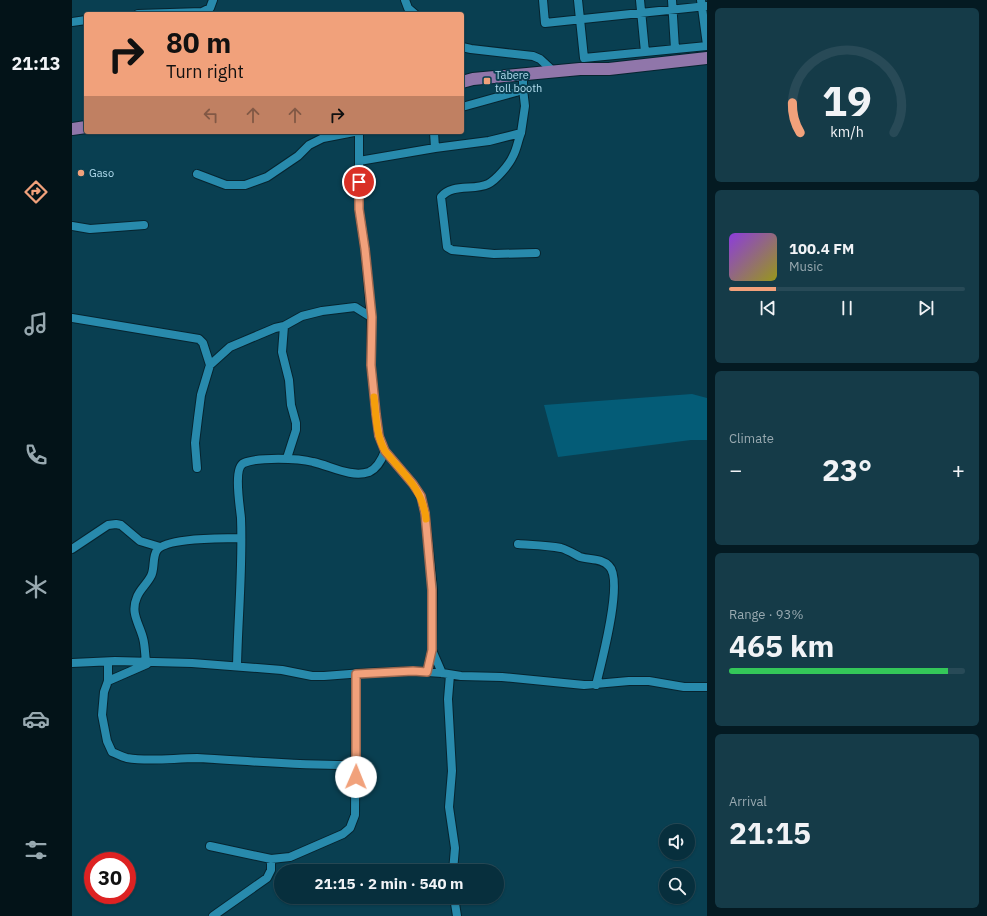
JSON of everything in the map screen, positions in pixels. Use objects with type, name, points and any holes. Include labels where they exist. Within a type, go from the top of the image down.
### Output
[{"type":"main road","points":[[464,81],[473,79],[553,71],[609,69],[707,58]]},
{"type":"main road","points":[[464,87],[523,85],[581,76],[609,69]]},
{"type":"main road","points":[[72,129],[84,127]]},
{"type":"street","points":[[202,12],[210,8],[213,0]]},
{"type":"street","points":[[405,0],[408,8],[413,12]]},
{"type":"street","points":[[543,0],[545,23],[580,19],[673,10],[703,4],[707,46],[584,58],[580,19],[578,0]]},
{"type":"street","points":[[640,0],[645,52]]},
{"type":"street","points":[[672,0],[675,49]]},
{"type":"street","points":[[72,22],[84,20]]},
{"type":"street","points":[[464,48],[533,56],[540,59],[553,71]]},
{"type":"street","points":[[464,106],[505,96],[523,85],[525,106],[521,133],[513,157],[495,180],[487,184],[451,190],[445,192],[441,197],[447,247],[452,250],[494,254],[536,253]]},
{"type":"street","points":[[358,161],[435,148],[489,141],[521,133]]},
{"type":"street","points":[[197,174],[226,185],[245,184],[267,177],[298,156],[309,145],[323,138],[344,134]]},
{"type":"street","points":[[359,134],[359,209],[372,317],[371,365],[375,408],[379,436],[385,451],[413,484],[421,496],[425,513],[432,590],[432,650],[427,672]]},
{"type":"street","points":[[434,134],[435,148]]},
{"type":"street","points":[[72,226],[90,229],[144,225]]},
{"type":"street","points":[[197,468],[195,444],[201,395],[210,365],[230,347],[275,328],[284,326],[302,316],[322,311],[355,307],[372,317]]},
{"type":"street","points":[[72,318],[199,339],[203,343],[210,365]]},
{"type":"street","points":[[284,326],[282,352],[288,380],[291,405],[296,423],[296,430],[287,458]]},
{"type":"street","points":[[238,666],[241,520],[238,471],[240,465],[256,461],[287,458],[314,462],[345,472],[359,473],[369,472],[375,468],[379,464],[385,451]]},
{"type":"street","points":[[72,549],[108,525],[116,524],[121,525],[140,541],[160,547],[180,541],[240,538]]},
{"type":"street","points":[[518,544],[559,548],[581,557],[603,561],[612,569],[615,578],[614,599],[606,644],[596,685]]},
{"type":"street","points":[[149,662],[144,639],[135,618],[134,610],[136,598],[151,576],[156,552],[160,547]]},
{"type":"street","points":[[432,650],[446,674],[452,771],[449,807],[455,848],[454,864]]},
{"type":"street","points":[[72,662],[192,663],[282,670],[312,676],[413,671],[502,676],[559,684],[596,685],[629,681],[649,681],[684,687],[707,687]]},
{"type":"street","points":[[108,662],[108,681],[102,703],[102,715],[107,741],[112,752],[126,758],[167,760],[195,758],[246,760],[306,765],[356,765]]},
{"type":"street","points":[[108,681],[149,662]]},
{"type":"street","points":[[210,846],[271,859],[290,857],[343,834],[350,828],[355,815],[356,674]]},
{"type":"street","points":[[213,916],[267,878],[271,870],[271,859]]},
{"type":"street","points":[[455,904],[457,916]]},
{"type":"shaded area","points":[[692,394],[707,398],[707,440],[691,440],[558,457],[544,405]]},
{"type":"slow traffic","points":[[374,397],[379,436],[382,444],[385,451],[413,484],[421,496],[426,519]]},
{"type":"place","name":"Tabere toll booth","points":[[487,81]]},
{"type":"place","name":"Gaso","points":[[81,173]]},
{"type":"route","points":[[356,777],[356,674],[413,671],[427,672],[432,650],[432,590],[429,547],[425,513],[421,496],[413,484],[385,451],[379,436],[371,365],[372,317],[359,209],[359,182]]}]
